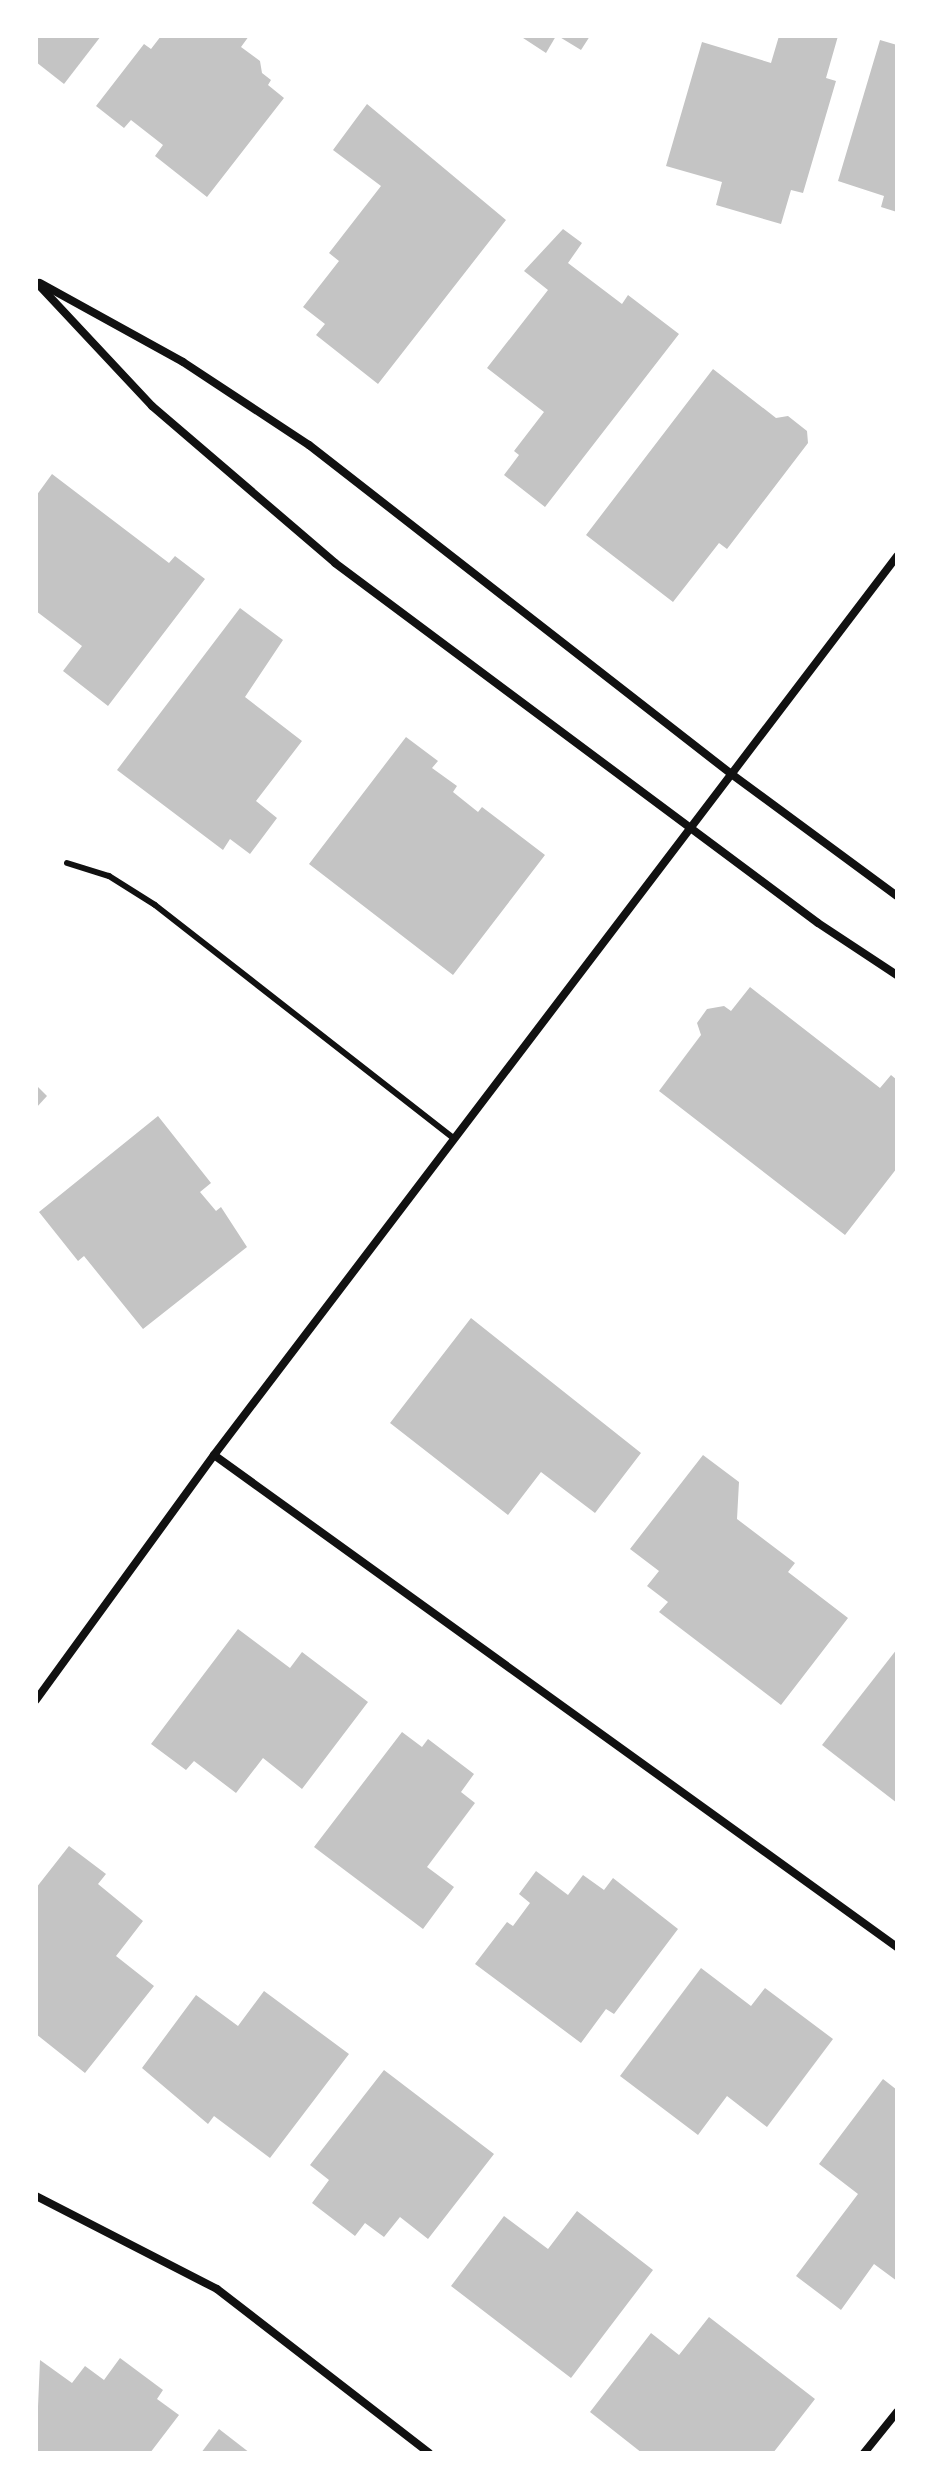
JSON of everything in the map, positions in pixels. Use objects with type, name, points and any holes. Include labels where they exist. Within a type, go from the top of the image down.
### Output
[{"type":"street","points":[[36,281],[183,362],[309,445],[730,773],[897,896]]},
{"type":"street","points":[[36,281],[152,406],[335,563],[818,923],[897,975]]},
{"type":"street","points":[[36,1700],[214,1455],[897,556]]},
{"type":"street","points":[[214,1455],[897,1947]]},
{"type":"street","points":[[36,2196],[217,2289],[429,2453]]},
{"type":"street","points":[[864,2453],[897,2412]]},
{"type":"lane","points":[[67,863],[109,876],[155,905],[455,1139]]},
{"type":"building","points":[[36,36],[101,36],[64,84],[36,62]]},
{"type":"building","points":[[161,36],[249,36],[241,47],[260,61],[262,73],[271,80],[268,85],[284,98],[207,197],[155,156],[163,145],[131,120],[124,128],[96,106],[144,44],[151,49]]},
{"type":"building","points":[[520,36],[556,36],[546,53]]},
{"type":"building","points":[[558,36],[590,36],[581,50]]},
{"type":"building","points":[[779,36],[838,36],[826,78],[836,81],[803,193],[791,190],[781,224],[716,205],[722,182],[666,166],[702,42],[771,63]]},
{"type":"building","points":[[880,40],[897,45],[897,212],[881,207],[884,196],[838,181]]},
{"type":"building","points":[[367,104],[506,220],[378,384],[316,335],[325,324],[303,307],[339,261],[329,253],[381,186],[333,150]]},
{"type":"building","points":[[563,229],[582,243],[568,263],[622,304],[628,295],[679,334],[545,507],[504,475],[519,455],[514,451],[544,412],[487,368],[548,290],[524,271]]},
{"type":"building","points":[[713,369],[776,418],[788,416],[807,431],[808,443],[727,549],[719,543],[673,602],[586,535]]},
{"type":"building","points":[[52,474],[169,563],[175,556],[205,579],[108,706],[63,671],[82,646],[36,611],[36,496]]},
{"type":"building","points":[[240,608],[283,640],[245,697],[302,741],[256,801],[277,818],[250,854],[230,839],[223,850],[117,770]]},
{"type":"building","points":[[406,737],[438,761],[432,768],[457,786],[453,792],[478,812],[482,807],[545,855],[453,975],[309,864]]},
{"type":"building","points":[[750,987],[880,1088],[891,1075],[897,1080],[897,1168],[845,1235],[659,1091],[701,1035],[697,1023],[707,1009],[724,1006],[731,1011]]},
{"type":"building","points":[[36,1085],[47,1096],[36,1108]]},
{"type":"building","points":[[158,1116],[211,1183],[200,1192],[216,1211],[221,1207],[247,1247],[143,1329],[84,1256],[78,1261],[39,1212]]},
{"type":"building","points":[[471,1318],[641,1453],[595,1513],[541,1472],[508,1515],[390,1423]]},
{"type":"building","points":[[703,1455],[739,1482],[737,1519],[795,1563],[788,1572],[848,1618],[781,1705],[659,1612],[668,1602],[647,1586],[659,1571],[630,1549]]},
{"type":"building","points":[[238,1629],[290,1668],[302,1652],[368,1702],[302,1789],[263,1758],[236,1793],[194,1761],[186,1770],[151,1744]]},
{"type":"building","points":[[897,1649],[897,1803],[822,1745]]},
{"type":"building","points":[[402,1732],[422,1747],[428,1739],[474,1774],[461,1792],[475,1803],[427,1867],[454,1887],[423,1929],[314,1847]]},
{"type":"building","points":[[69,1846],[106,1874],[98,1884],[143,1921],[116,1956],[154,1986],[85,2073],[36,2034],[36,1888]]},
{"type":"building","points":[[536,1871],[568,1895],[583,1875],[604,1890],[613,1878],[678,1929],[614,2014],[606,2009],[581,2043],[475,1964],[507,1922],[513,1926],[530,1903],[519,1894]]},
{"type":"building","points":[[701,1968],[751,2006],[765,1988],[833,2039],[767,2127],[727,2096],[698,2135],[620,2076]]},
{"type":"building","points":[[264,1991],[349,2054],[270,2158],[214,2116],[208,2124],[142,2068],[196,1995],[238,2026]]},
{"type":"building","points":[[384,2070],[494,2154],[428,2239],[400,2217],[384,2237],[365,2223],[355,2236],[312,2203],[329,2180],[310,2165]]},
{"type":"building","points":[[883,2079],[897,2090],[897,2281],[874,2264],[841,2310],[796,2276],[858,2194],[819,2164]]},
{"type":"building","points":[[577,2211],[653,2270],[571,2378],[451,2286],[504,2216],[548,2249]]},
{"type":"building","points":[[709,2317],[815,2399],[773,2453],[642,2453],[590,2412],[651,2333],[679,2355]]},
{"type":"building","points":[[120,2358],[163,2390],[157,2399],[179,2415],[150,2453],[36,2453],[40,2360],[72,2383],[85,2366],[104,2380]]},
{"type":"building","points":[[219,2429],[250,2453],[201,2453]]}]
